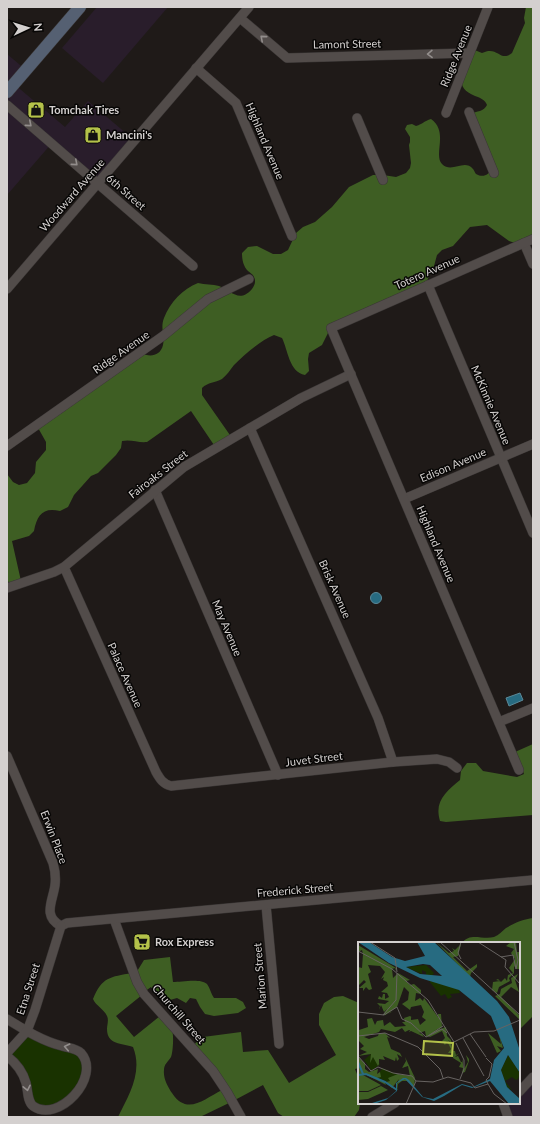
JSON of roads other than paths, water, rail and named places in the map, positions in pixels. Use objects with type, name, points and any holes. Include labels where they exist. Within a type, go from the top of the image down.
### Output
[{"type":"street","points":[[7,92],[80,7]]},
{"type":"street","name":"Woodward Avenue","points":[[7,289],[249,7]]},
{"type":"street","name":"Ridge Avenue","points":[[446,113],[488,7]]},
{"type":"street","name":"Lamont Street","points":[[240,18],[287,58],[469,53]]},
{"type":"street","name":"Highland Avenue","points":[[196,68],[236,103],[292,236]]},
{"type":"street","name":"6th Street","points":[[7,105],[193,266]]},
{"type":"street","points":[[469,112],[494,173]]},
{"type":"street","points":[[357,118],[383,180]]},
{"type":"street","name":"Totero Avenue","points":[[331,328],[533,239]]},
{"type":"street","points":[[524,243],[533,264]]},
{"type":"street","name":"Ridge Avenue","points":[[7,446],[163,336],[208,299],[248,279]]},
{"type":"street","name":"McKinnie Avenue","points":[[428,285],[533,533]]},
{"type":"street","name":"Highland Avenue","points":[[331,328],[519,770]]},
{"type":"street","name":"Fairoaks Street","points":[[7,588],[64,567],[184,467],[300,398],[351,374]]},
{"type":"street","name":"Brisk Avenue","points":[[250,428],[378,718],[393,762]]},
{"type":"street","name":"Edison Avenue","points":[[404,499],[533,444]]},
{"type":"street","name":"May Avenue","points":[[155,490],[278,775]]},
{"type":"street","name":"Palace Avenue","points":[[64,567],[156,772],[162,782],[171,786]]},
{"type":"street","points":[[499,722],[533,708]]},
{"type":"street","name":"Erwin Place","points":[[7,756],[53,863],[55,878],[50,913],[55,923],[61,926]]},
{"type":"street","name":"Juvet Street","points":[[171,786],[393,762],[437,759],[449,762],[457,768]]},
{"type":"street","name":"Frederick Street","points":[[61,926],[67,923],[533,880]]},
{"type":"street","name":"Marion Street","points":[[266,905],[279,1044]]},
{"type":"street","name":"Churchill Street","points":[[114,919],[144,994],[213,1071],[241,1117]]},
{"type":"street","name":"Etna Street","points":[[7,1055],[27,1031],[61,926]]},
{"type":"street","points":[[7,1019],[52,1044],[75,1049],[80,1052],[84,1057],[86,1064],[85,1079],[78,1094],[64,1106],[54,1110],[42,1111],[33,1106],[29,1100],[23,1075],[14,1061],[7,1055]]},
{"type":"street","points":[[520,1091],[533,1077]]},
{"type":"street","points":[[372,1117],[393,1104]]},
{"type":"street","points":[[505,1104],[508,1117]]},
{"type":"water","points":[[376,592],[380,594],[382,598],[380,602],[376,604],[372,602],[370,598],[372,594]]},
{"type":"water","points":[[520,693],[523,700],[509,706],[506,698]]},
{"type":"place","name":"Tomchak Tires","points":[[36,110]]},
{"type":"place","name":"Mancini's","points":[[93,135]]},
{"type":"place","name":"Rox Express","points":[[142,942]]}]
